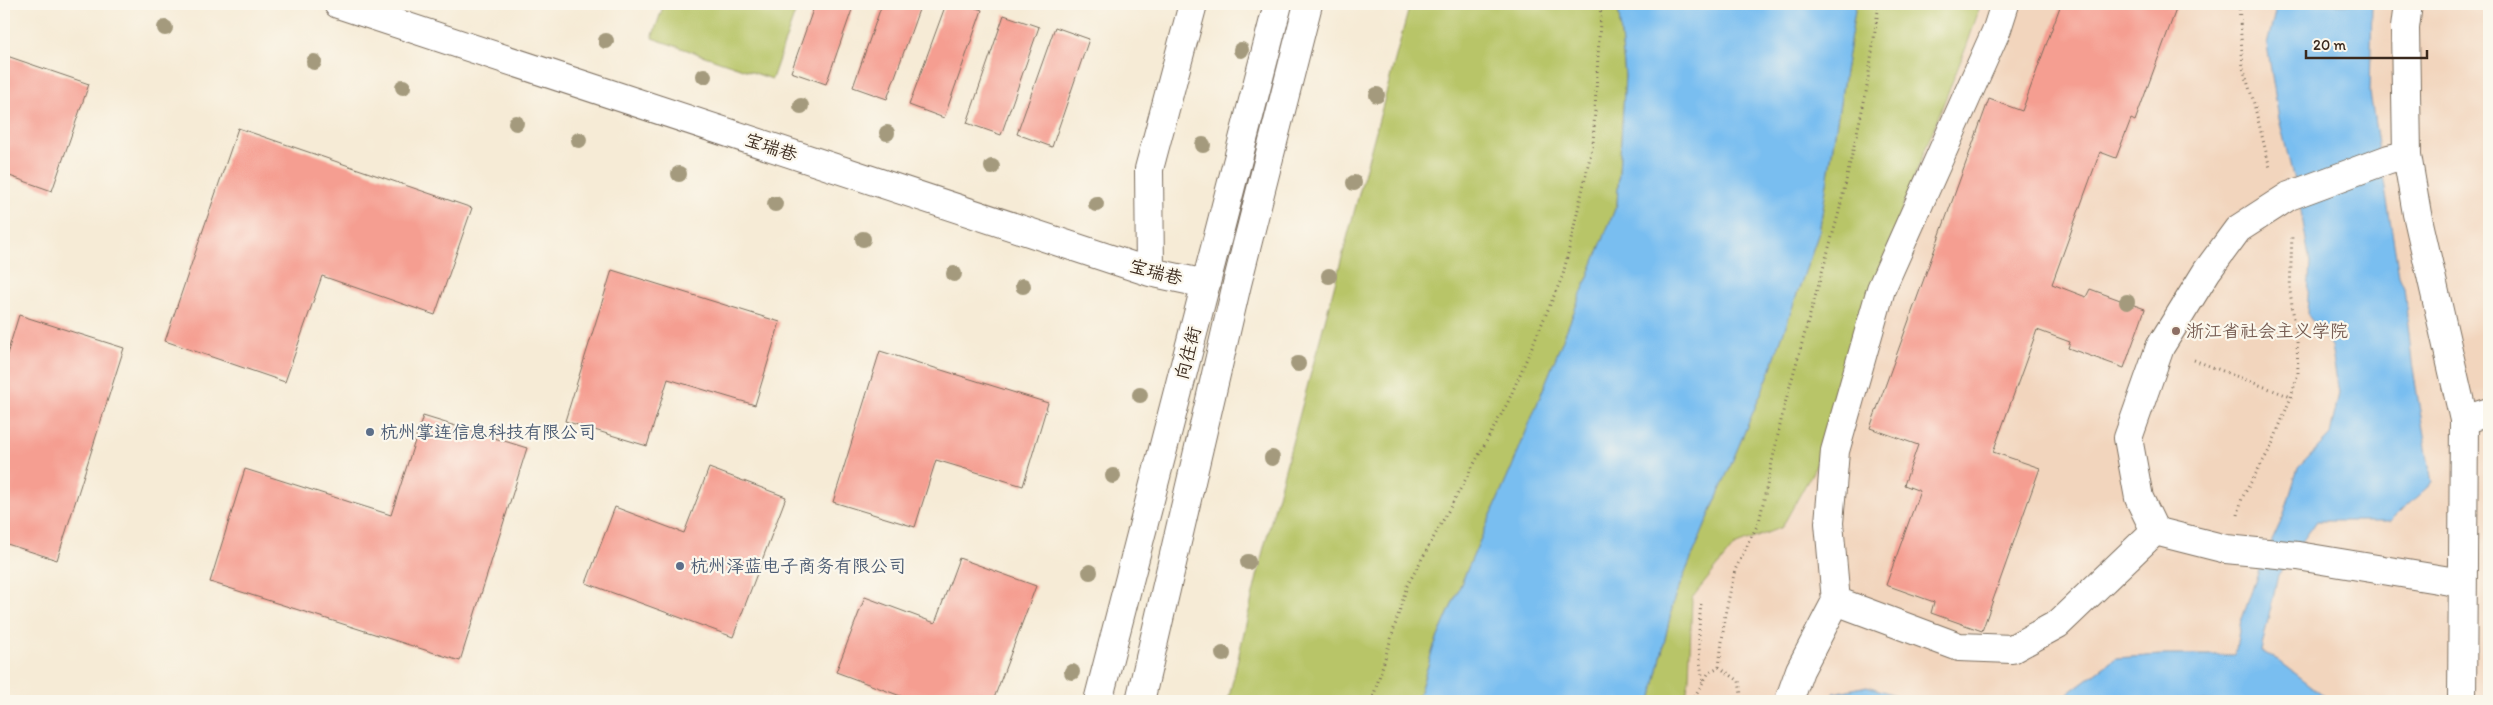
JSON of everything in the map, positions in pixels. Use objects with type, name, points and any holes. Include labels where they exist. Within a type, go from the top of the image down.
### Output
[{"type":"street","name":"宝瑞巷","points":[[338,4],[1150,272],[1206,284]]},
{"type":"street","points":[[1150,272],[1150,169],[1193,4]]},
{"type":"street","name":"向往街","points":[[1098,701],[1278,4]]},
{"type":"street","name":"向往街","points":[[1140,701],[1237,284],[1308,4]]},
{"type":"street","points":[[1789,701],[1800,670],[1836,601],[1829,523],[1836,450],[1880,289],[1997,29],[2005,4]]},
{"type":"street","points":[[2408,4],[2398,157],[2417,214],[2464,420],[2462,701]]},
{"type":"street","points":[[2155,531],[2140,498],[2128,438],[2160,347],[2207,271],[2238,229],[2286,198],[2398,157]]},
{"type":"street","points":[[2464,420],[2489,412]]},
{"type":"street","points":[[1836,601],[1959,647],[2012,649],[2058,624],[2155,531]]},
{"type":"street","points":[[2155,531],[2226,549],[2253,550],[2298,556],[2462,583]]},
{"type":"path","points":[[1372,701],[1407,586],[1508,402],[1563,275],[1593,144],[1600,4]]},
{"type":"path","points":[[1718,667],[1735,570],[1759,522],[1784,406],[1840,212],[1866,93],[1879,4]]},
{"type":"path","points":[[2226,549],[2236,524],[2242,498],[2271,447],[2291,398],[2298,373],[2297,340],[2290,291],[2293,253],[2292,228],[2286,198],[2268,162],[2254,100],[2243,68],[2239,4]]},
{"type":"path","points":[[2160,347],[2291,398]]},
{"type":"path","points":[[1701,604],[1698,634],[1699,660],[1703,682]]},
{"type":"path","points":[[1692,701],[1709,672],[1718,667]]},
{"type":"path","points":[[1718,667],[1739,681],[1742,701]]},
{"type":"shaded area","name":"浙江省社会主义学院","points":[[1981,4],[2489,4],[2489,701],[1685,701],[1689,679],[1692,598],[1734,546],[1782,527]]},
{"type":"green space","points":[[664,4],[798,4],[772,79],[652,38]]},
{"type":"green space","points":[[1410,4],[1618,4],[1625,76],[1617,204],[1512,467],[1434,646],[1417,701],[1228,701],[1263,551]]},
{"type":"green space","points":[[1856,4],[1981,4],[1967,45],[1903,205],[1821,457],[1782,527],[1734,546],[1692,598],[1689,679],[1685,701],[1651,701],[1674,599],[1767,379],[1819,232]]},
{"type":"water","points":[[1618,4],[1856,4],[1819,232],[1767,379],[1674,599],[1651,701],[1417,701],[1434,646],[1512,467],[1617,204],[1625,76]]},
{"type":"water","points":[[2277,4],[2372,4],[2370,93],[2399,276],[2404,287],[2412,363],[2432,483],[2390,521],[2317,521],[2278,575],[2261,651],[2278,660],[2322,694],[2327,701],[2058,701],[2116,658],[2161,655],[2235,655],[2240,625],[2260,567],[2283,517],[2298,468],[2330,435],[2339,393],[2331,346],[2307,314],[2310,263],[2300,205],[2279,119],[2267,45]]},
{"type":"water","points":[[1867,686],[1913,701],[1831,701],[1834,693]]},
{"type":"building","points":[[815,4],[854,4],[826,84],[791,72]]},
{"type":"building","points":[[882,4],[921,4],[887,99],[853,87]]},
{"type":"building","points":[[946,4],[964,4],[982,10],[944,118],[909,105]]},
{"type":"building","points":[[2061,4],[2077,6],[2078,4],[2178,4],[2135,121],[2131,119],[2116,158],[2100,152],[2052,284],[2086,297],[2090,289],[2145,309],[2124,368],[2068,348],[2070,342],[2037,330],[1993,452],[2040,468],[1982,631],[1931,613],[1934,602],[1886,585],[1920,491],[1904,485],[1918,445],[1870,428],[1989,99],[2022,111]]},
{"type":"building","points":[[1004,15],[1039,27],[1001,135],[967,123]]},
{"type":"building","points":[[1055,27],[1089,39],[1052,147],[1017,134]]},
{"type":"building","points":[[4,55],[89,84],[52,191],[4,174]]},
{"type":"building","points":[[238,128],[472,208],[435,315],[322,276],[285,382],[165,341]]},
{"type":"building","points":[[612,270],[780,322],[755,405],[668,379],[647,446],[565,421]]},
{"type":"building","points":[[19,315],[124,348],[57,560],[4,543],[4,364]]},
{"type":"building","points":[[880,351],[1048,403],[1023,486],[936,460],[915,527],[833,502]]},
{"type":"building","points":[[423,416],[527,448],[460,661],[210,582],[245,469],[391,515]]},
{"type":"building","points":[[709,468],[786,497],[733,637],[586,583],[615,507],[684,533]]},
{"type":"building","points":[[959,558],[1036,586],[993,701],[914,701],[836,672],[865,597],[935,623]]},
{"type":"place","name":"浙江省社会主义学院","points":[[2176,331]]},
{"type":"place","name":"杭州掌连信息科技有限公司","points":[[370,432]]},
{"type":"place","name":"杭州泽蓝电子商务有限公司","points":[[680,566]]}]
